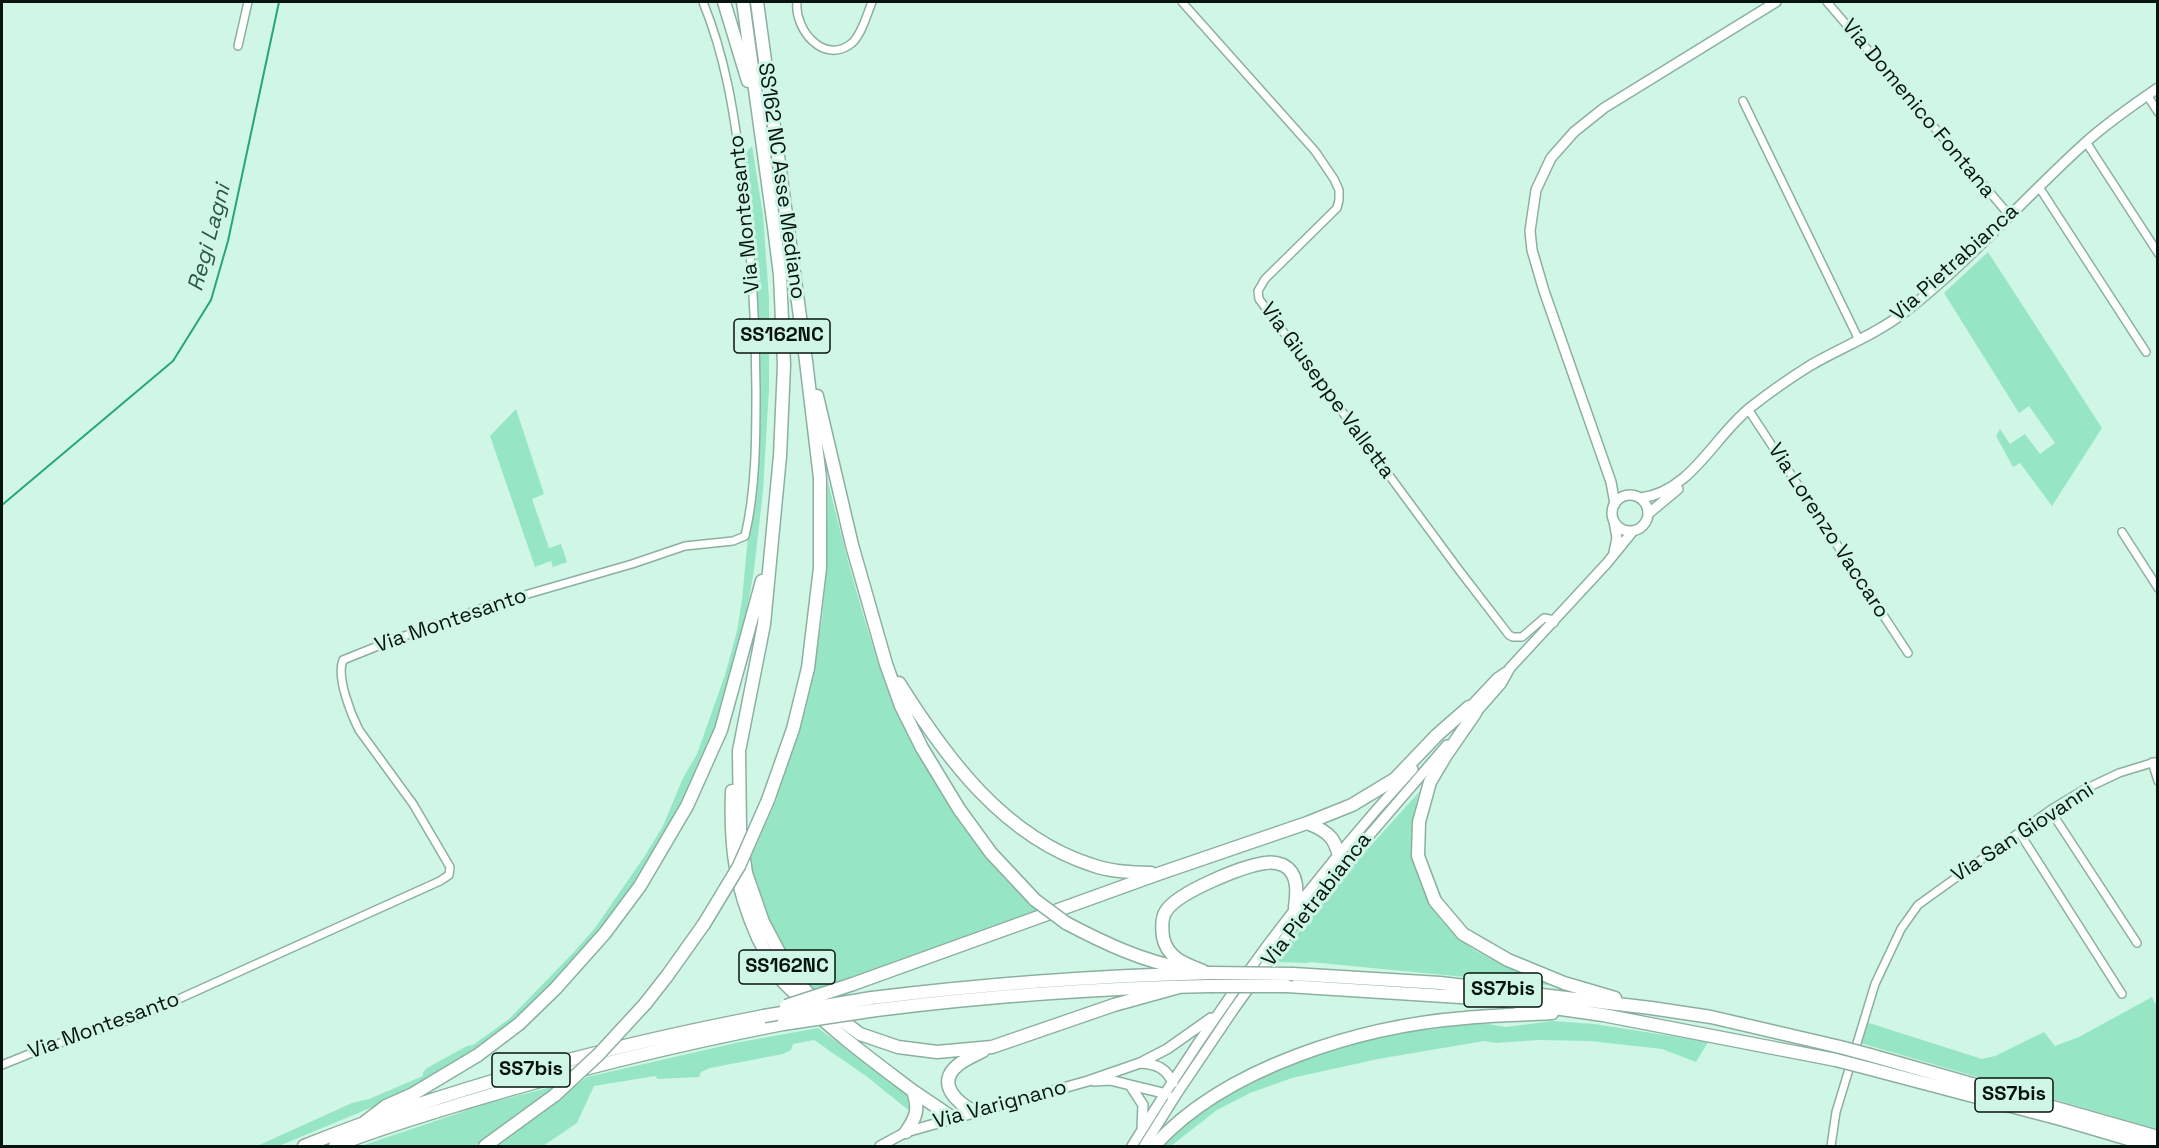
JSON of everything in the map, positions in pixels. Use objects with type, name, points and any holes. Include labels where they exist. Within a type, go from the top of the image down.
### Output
[{"type":"highway","points":[[724,2],[731,19],[760,124]]},
{"type":"highway","points":[[743,2],[760,124]]},
{"type":"highway","name":"SS162 NC Asse Mediano","points":[[757,2],[806,361]]},
{"type":"highway","name":"SS162NC","points":[[760,124],[780,275],[784,365],[780,456],[764,624],[739,751],[740,830],[746,873],[763,922],[788,969],[817,1002],[860,1034],[898,1047],[937,1052],[992,1047],[1113,1005],[1179,987]]},
{"type":"highway","points":[[806,361],[818,398],[852,546],[886,664],[901,706],[917,738],[959,809],[991,853],[1035,900],[1066,923],[1112,947],[1211,980]]},
{"type":"highway","points":[[485,1146],[555,1095],[599,1054],[668,976],[704,924],[739,866],[768,800],[793,729],[808,668],[820,568],[820,478],[806,361]]},
{"type":"highway","points":[[365,1122],[386,1106],[413,1094],[478,1055],[519,1024],[556,988],[606,933],[640,886],[687,806],[722,730],[771,548]]},
{"type":"highway","points":[[886,664],[924,724],[960,771],[1010,820],[1051,847],[1092,865],[1124,872],[1158,874]]},
{"type":"highway","points":[[764,1016],[793,1003],[853,984],[1352,805],[1395,779],[1437,735],[1472,710]]},
{"type":"highway","points":[[1472,710],[1430,782],[1419,822],[1418,856],[1435,901],[1463,934],[1508,960],[1564,983],[1651,1008]]},
{"type":"highway","points":[[739,751],[731,806],[734,861],[746,911],[767,957],[780,978],[834,1030],[913,1091],[953,1118]]},
{"type":"highway","points":[[1307,823],[1324,830],[1330,836],[1339,853],[1341,867]]},
{"type":"highway","points":[[1211,980],[1178,961],[1165,947],[1162,928],[1164,913],[1178,899],[1222,877],[1266,862],[1285,866],[1291,873],[1296,882],[1295,907]]},
{"type":"highway","name":"SS7bis","points":[[304,1146],[365,1122],[531,1070],[683,1031],[764,1016],[874,1004],[1100,989],[1179,987],[1211,980],[1293,974],[1440,983],[1711,1017],[1750,1026],[1838,1054],[1867,1068],[2064,1120],[2152,1146]]},
{"type":"highway","name":"SS7bis","points":[[335,1146],[535,1081],[687,1042],[962,987],[1095,977],[1211,980],[1492,999],[1603,1015],[1744,1042],[1838,1054],[1870,1055],[2157,1137]]},
{"type":"highway","points":[[1154,1146],[1185,1118],[1224,1089],[1266,1068],[1326,1046],[1372,1034],[1464,1018],[1554,1013],[1603,1015]]},
{"type":"highway","points":[[975,1112],[962,1105],[952,1095],[949,1086],[950,1074],[956,1066],[992,1047]]},
{"type":"highway","points":[[906,1132],[917,1112],[917,1102],[913,1091]]},
{"type":"main road","points":[[1615,504],[1611,482],[1544,291],[1532,250],[1530,231],[1536,190],[1551,158],[1574,132],[1604,108],[1776,2]]},
{"type":"main road","name":"Via Pietrabianca","points":[[1132,1146],[1172,1081],[1219,1012],[1295,907],[1374,811],[1472,710],[1501,684],[1510,669],[1633,531],[1643,525],[1648,514],[1675,492],[1690,472],[1748,409],[1810,366],[1905,312],[2010,216],[2086,142],[2157,88]]},
{"type":"main road","name":"Via Pietrabianca","points":[[1641,498],[1662,494],[1690,472]]},
{"type":"main road","points":[[1611,482],[1630,495],[1641,498],[1648,508],[1648,514]]},
{"type":"main road","points":[[1614,554],[1617,538],[1612,514],[1619,499],[1630,495]]},
{"type":"main road","points":[[1614,520],[1622,528],[1633,531]]},
{"type":"main road","name":"Via Pietrabianca","points":[[1144,1146],[1234,1009],[1305,910],[1472,710]]},
{"type":"main road","name":"Via Varignano","points":[[880,1146],[906,1132],[1088,1081],[1140,1063],[1167,1049],[1219,1012]]},
{"type":"main road","points":[[1140,1063],[1157,1065],[1166,1070],[1176,1095]]},
{"type":"main road","name":"Via Varignano","points":[[1088,1081],[1110,1080],[1176,1095]]},
{"type":"main road","points":[[1130,1084],[1143,1105],[1142,1131]]},
{"type":"street","points":[[238,46],[248,2]]},
{"type":"street","name":"Via Montesanto","points":[[2,1065],[39,1050],[141,1016],[449,875],[450,867],[412,804],[359,730],[353,718],[342,678],[341,669],[344,660],[497,603],[632,564],[685,546],[733,541],[745,536],[751,500],[755,435],[756,353],[753,267],[730,90],[721,52],[703,2]]},
{"type":"street","points":[[797,2],[796,13],[805,32],[826,51],[834,51],[849,45],[855,39],[872,2]]},
{"type":"street","name":"Via Giuseppe Valletta","points":[[1182,2],[1315,151],[1339,190],[1337,208],[1265,279],[1258,291],[1259,299],[1509,635],[1513,638],[1522,637],[1544,618],[1554,622]]},
{"type":"street","name":"Via Domenico Fontana","points":[[1827,2],[2010,216]]},
{"type":"street","points":[[2147,95],[2157,112]]},
{"type":"street","points":[[1743,101],[1859,340]]},
{"type":"street","points":[[2086,142],[2157,253]]},
{"type":"street","points":[[2039,187],[2146,352]]},
{"type":"street","name":"Via Lorenzo Vaccaro","points":[[1748,409],[1908,653]]},
{"type":"street","points":[[2122,532],[2157,588]]},
{"type":"street","points":[[2155,761],[2157,781]]},
{"type":"street","name":"Via San Giovanni","points":[[1831,1146],[1836,1112],[1875,984],[1887,955],[1918,904],[2050,810],[2083,790],[2119,773],[2155,761]]},
{"type":"street","points":[[2050,810],[2137,943]]},
{"type":"street","points":[[2019,832],[2122,994]]},
{"type":"green space","points":[[752,146],[763,215],[769,299],[769,388],[763,491],[754,570],[744,626],[716,726],[680,811],[617,911],[545,994],[496,1037],[406,1093],[279,1146],[257,1146],[352,1103],[369,1099],[423,1076],[427,1068],[473,1045],[509,1019],[595,928],[663,826],[683,778],[697,754],[725,675],[737,631],[742,600],[758,430],[742,157]]},
{"type":"green space","points":[[1988,252],[2102,428],[2052,506],[2020,463],[2013,467],[1996,436],[2000,429],[2010,444],[2025,434],[2040,454],[2055,443],[2029,406],[2019,413],[1944,293]]},
{"type":"green space","points":[[516,409],[544,494],[532,499],[549,548],[561,544],[567,562],[553,567],[551,561],[535,567],[490,436]]},
{"type":"green space","points":[[828,482],[870,637],[887,688],[901,720],[936,786],[966,831],[1000,874],[1039,912],[811,991],[781,950],[756,890],[749,860],[775,803],[812,678],[822,619],[826,574]]},
{"type":"green space","points":[[1419,792],[1414,815],[1415,860],[1430,903],[1459,938],[1478,952],[1558,986],[1310,962],[1275,962],[1338,882]]},
{"type":"green space","points":[[2152,997],[2158,1009],[2157,1129],[1860,1043],[1866,1022],[1982,1059],[1995,1056],[2044,1032],[2055,1046],[2079,1037]]},
{"type":"green space","points":[[1552,1021],[1595,1024],[1708,1042],[1696,1062],[1662,1049],[1590,1041],[1538,1040],[1496,1043],[1484,1041],[1378,1059],[1292,1078],[1250,1093],[1217,1110],[1171,1146],[1163,1146],[1191,1120],[1232,1092],[1266,1075],[1314,1056],[1379,1037],[1436,1027],[1482,1023],[1506,1027]]},
{"type":"green space","points":[[818,1028],[907,1094],[911,1099],[912,1113],[866,1076],[814,1040],[793,1044],[791,1050],[783,1054],[710,1068],[701,1072],[699,1077],[658,1079],[655,1076],[594,1086],[577,1123],[543,1146],[498,1146],[587,1077],[740,1042]]},
{"type":"green space","points":[[556,1086],[521,1115],[474,1146],[361,1146],[492,1102]]},
{"type":"waterway","name":"Regi Lagni","points":[[2,505],[173,361],[211,300],[228,241],[279,2]]}]
